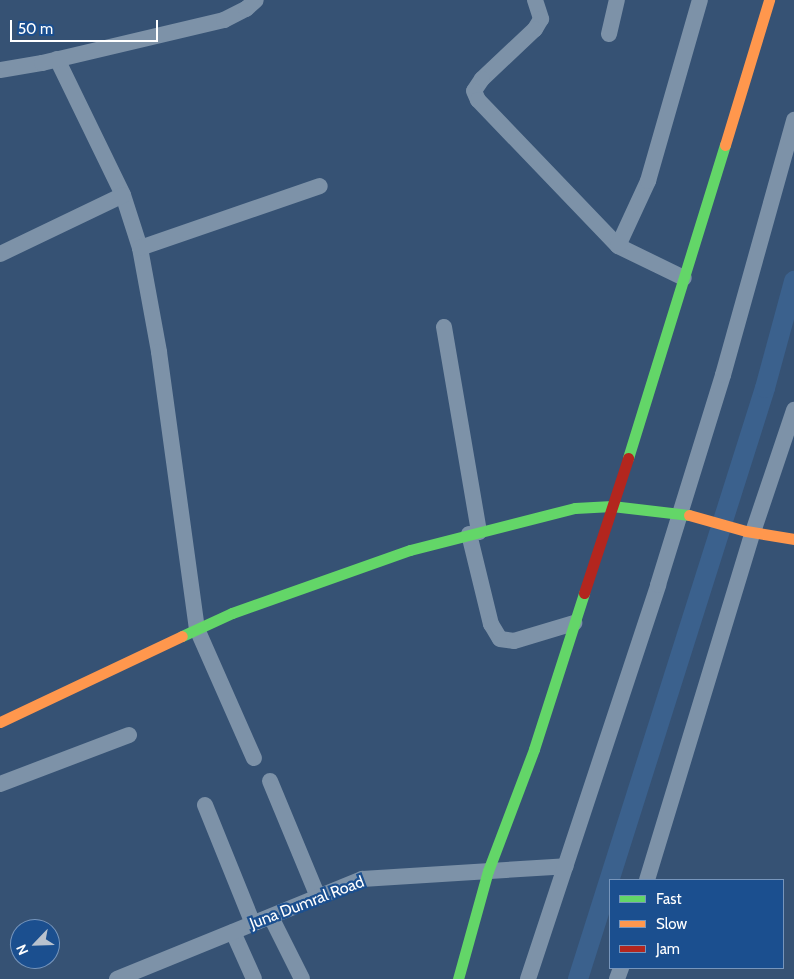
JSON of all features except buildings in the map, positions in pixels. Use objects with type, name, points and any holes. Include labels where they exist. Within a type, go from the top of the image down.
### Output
[{"type":"street","points":[[0,70],[57,59],[224,20],[246,9],[256,0]]},
{"type":"street","points":[[535,0],[541,19],[536,29],[482,79],[474,91],[478,100],[618,246],[684,278]]},
{"type":"street","points":[[609,34],[617,0]]},
{"type":"street","points":[[618,246],[648,181],[700,0]]},
{"type":"street","points":[[458,979],[488,871],[534,749],[684,278],[769,0]]},
{"type":"street","points":[[57,59],[123,195],[140,248],[159,352],[197,629],[254,758]]},
{"type":"street","points":[[528,979],[683,512],[794,120]]},
{"type":"street","points":[[140,248],[320,186]]},
{"type":"street","points":[[0,254],[123,195]]},
{"type":"street","points":[[444,327],[474,533],[491,624],[500,640],[514,641],[574,623]]},
{"type":"street","points":[[647,879],[750,531],[794,410]]},
{"type":"street","points":[[0,722],[232,613],[410,550],[575,508],[612,506],[683,512],[750,531],[794,539]]},
{"type":"street","points":[[0,784],[129,736]]},
{"type":"street","points":[[270,781],[318,897]]},
{"type":"street","points":[[205,805],[253,924]]},
{"type":"street","name":"Juna Dumral Road","points":[[117,979],[141,975],[233,932],[362,879],[566,866]]},
{"type":"street","points":[[271,916],[302,979]]},
{"type":"street","points":[[233,932],[254,979]]},
{"type":"waterway","points":[[610,879],[765,388],[794,281]]},
{"type":"waterway","points":[[578,979],[609,881]]},
{"type":"traffic: fast","points":[[628,458],[725,145]]},
{"type":"traffic: fast","points":[[182,636],[232,613],[410,550],[575,508],[612,506],[689,515]]},
{"type":"traffic: fast","points":[[458,979],[488,871],[534,749],[584,593]]},
{"type":"traffic: slow","points":[[725,145],[769,0]]},
{"type":"traffic: slow","points":[[689,515],[746,531],[794,539]]},
{"type":"traffic: slow","points":[[0,722],[182,636]]},
{"type":"traffic: jam","points":[[584,593],[628,458]]}]
